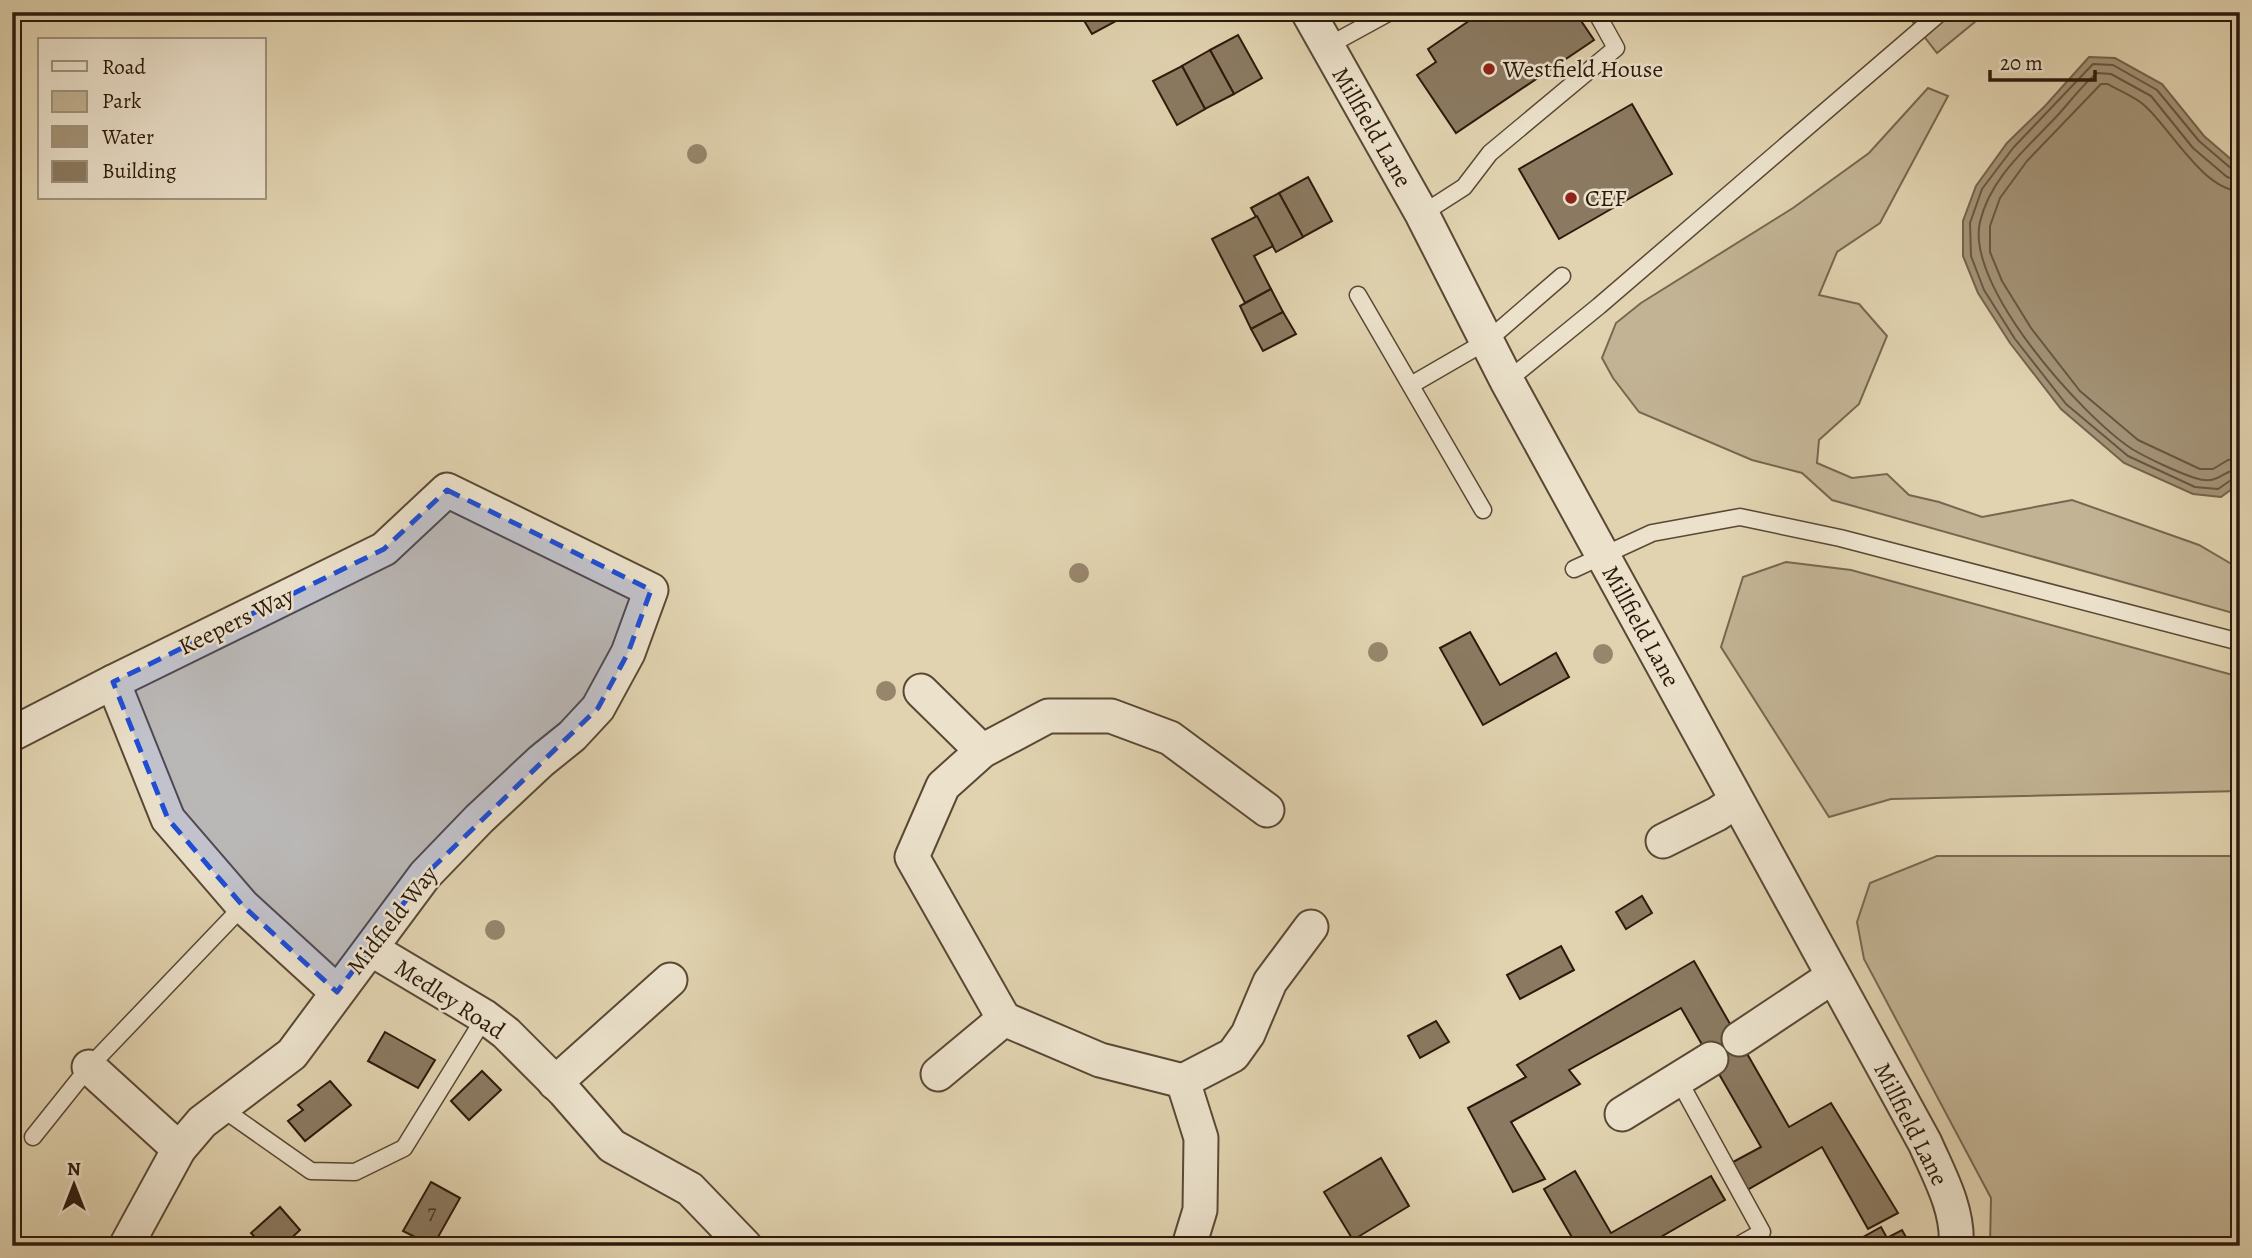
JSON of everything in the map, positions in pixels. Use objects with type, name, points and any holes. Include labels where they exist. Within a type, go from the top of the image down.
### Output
[{"type":"street","name":"Millfield Lane","points":[[1308,12],[1422,214],[1487,341],[1588,562],[1736,801],[1925,1143],[1950,1202],[1957,1232],[1956,1246]]},
{"type":"street","name":"Midfield Way","points":[[126,1246],[179,1149],[202,1122],[292,1054],[425,875],[479,819],[572,736],[598,708],[628,653],[651,590],[447,490]]},
{"type":"street","name":"Keepers Way","points":[[12,734],[384,549],[447,490]]},
{"type":"street","points":[[113,682],[168,819],[243,906],[337,992]]},
{"type":"street","points":[[921,691],[982,751]]},
{"type":"street","points":[[1266,810],[1170,738],[1111,716],[1048,716],[982,751],[943,786],[912,857],[1004,1019],[1100,1060],[1183,1081],[1233,1055],[1248,1034],[1270,982],[1311,927]]},
{"type":"street","points":[[1663,841],[1717,814],[1736,801]]},
{"type":"street","name":"Medley Road","points":[[371,949],[485,1017],[506,1033],[612,1146],[690,1189],[745,1246]]},
{"type":"street","points":[[1739,1039],[1832,977]]},
{"type":"street","points":[[555,1083],[670,980]]},
{"type":"street","points":[[938,1074],[1004,1019]]},
{"type":"street","points":[[1622,1114],[1711,1059]]},
{"type":"street","points":[[89,1067],[179,1149]]},
{"type":"street","points":[[1183,1081],[1200,1138],[1199,1210],[1189,1246]]},
{"type":"lane","points":[[1326,47],[1390,12]]},
{"type":"lane","points":[[1422,214],[1464,187],[1490,153],[1616,48],[1596,12]]},
{"type":"lane","points":[[1507,381],[1599,306],[1941,12]]},
{"type":"lane","points":[[1411,385],[1487,341],[1562,276]]},
{"type":"lane","points":[[1358,295],[1483,510]]},
{"type":"lane","points":[[1588,562],[1652,533],[1741,517],[1840,538],[2240,642]]},
{"type":"lane","points":[[33,1137],[89,1067],[243,906]]},
{"type":"lane","points":[[220,1107],[311,1171],[355,1172],[404,1148],[485,1017]]},
{"type":"lane","points":[[1678,1079],[1762,1232],[1737,1246]]},
{"type":"path","points":[[12,1237],[29,1246]]},
{"type":"highlighted area","points":[[447,490],[651,590],[628,653],[598,708],[425,875],[337,992],[243,906],[168,819],[113,682],[384,549]]},
{"type":"green space","points":[[1905,12],[1987,12],[1937,53]]},
{"type":"green space","points":[[1928,88],[1948,96],[1880,223],[1837,252],[1819,295],[1859,304],[1887,336],[1859,404],[1819,440],[1817,463],[1852,478],[1887,474],[1909,495],[1982,517],[2072,500],[2199,545],[2240,569],[2240,615],[1832,500],[1802,473],[1752,460],[1639,412],[1613,378],[1602,358],[1616,323],[1641,303],[1793,208],[1869,153]]},
{"type":"green space","points":[[1786,562],[1851,570],[2240,677],[2240,791],[1891,799],[1829,817],[1721,647],[1743,577]]},
{"type":"green space","points":[[1937,856],[2240,856],[2240,1242],[2236,1246],[1990,1246],[1991,1198],[1864,959],[1857,922],[1870,883]]},
{"type":"water","points":[[2089,57],[2115,58],[2162,84],[2204,136],[2240,167],[2240,483],[2221,497],[2193,494],[2124,463],[2061,409],[2010,343],[1978,293],[1963,256],[1963,221],[1976,186],[2007,143]]},
{"type":"building","points":[[1079,12],[1131,12],[1131,13],[1092,34]]},
{"type":"building","name":"Westfield House","points":[[1482,12],[1575,12],[1594,40],[1456,133],[1417,75],[1436,62],[1428,49]]},
{"type":"building","points":[[1238,35],[1262,78],[1234,94],[1210,50]]},
{"type":"building","points":[[1210,50],[1234,94],[1205,109],[1182,66]]},
{"type":"building","points":[[1182,66],[1205,109],[1177,125],[1153,81]]},
{"type":"building","points":[[1632,104],[1672,174],[1559,239],[1519,169]]},
{"type":"building","points":[[1308,177],[1332,221],[1303,237],[1279,193]]},
{"type":"building","points":[[1279,193],[1303,237],[1276,252],[1251,208]]},
{"type":"building","points":[[1257,216],[1273,246],[1254,256],[1271,289],[1245,303],[1212,239]]},
{"type":"building","points":[[1271,289],[1283,312],[1251,329],[1240,306]]},
{"type":"building","points":[[1283,312],[1296,334],[1263,351],[1251,329]]},
{"type":"building","points":[[1470,632],[1500,685],[1556,653],[1569,677],[1483,725],[1440,648]]},
{"type":"building","points":[[1642,896],[1652,913],[1626,929],[1616,912]]},
{"type":"building","points":[[1561,946],[1574,970],[1520,999],[1507,975]]},
{"type":"building","points":[[1694,961],[1789,1127],[1831,1103],[1898,1213],[1868,1229],[1822,1147],[1747,1190],[1733,1162],[1761,1147],[1681,1008],[1569,1070],[1580,1084],[1511,1122],[1545,1179],[1513,1192],[1468,1108],[1526,1077],[1517,1065]]},
{"type":"building","points":[[1436,1021],[1449,1042],[1420,1058],[1408,1036]]},
{"type":"building","points":[[385,1032],[435,1060],[418,1088],[368,1061]]},
{"type":"building","points":[[482,1071],[501,1090],[469,1120],[451,1101]]},
{"type":"building","points":[[330,1081],[351,1105],[305,1141],[288,1121],[303,1110],[298,1105]]},
{"type":"building","points":[[1381,1158],[1409,1206],[1353,1240],[1324,1192]]},
{"type":"building","points":[[1575,1171],[1611,1233],[1711,1176],[1725,1200],[1645,1246],[1577,1246],[1544,1189]]},
{"type":"building","points":[[431,1182],[460,1198],[433,1246],[403,1231]]},
{"type":"building","points":[[280,1207],[300,1230],[283,1246],[263,1246],[251,1233]]},
{"type":"building","points":[[1881,1227],[1887,1238],[1902,1230],[1911,1246],[1847,1246]]},
{"type":"place","name":"Westfield House","points":[[1489,69]]},
{"type":"place","name":"CEF","points":[[1571,198]]}]
